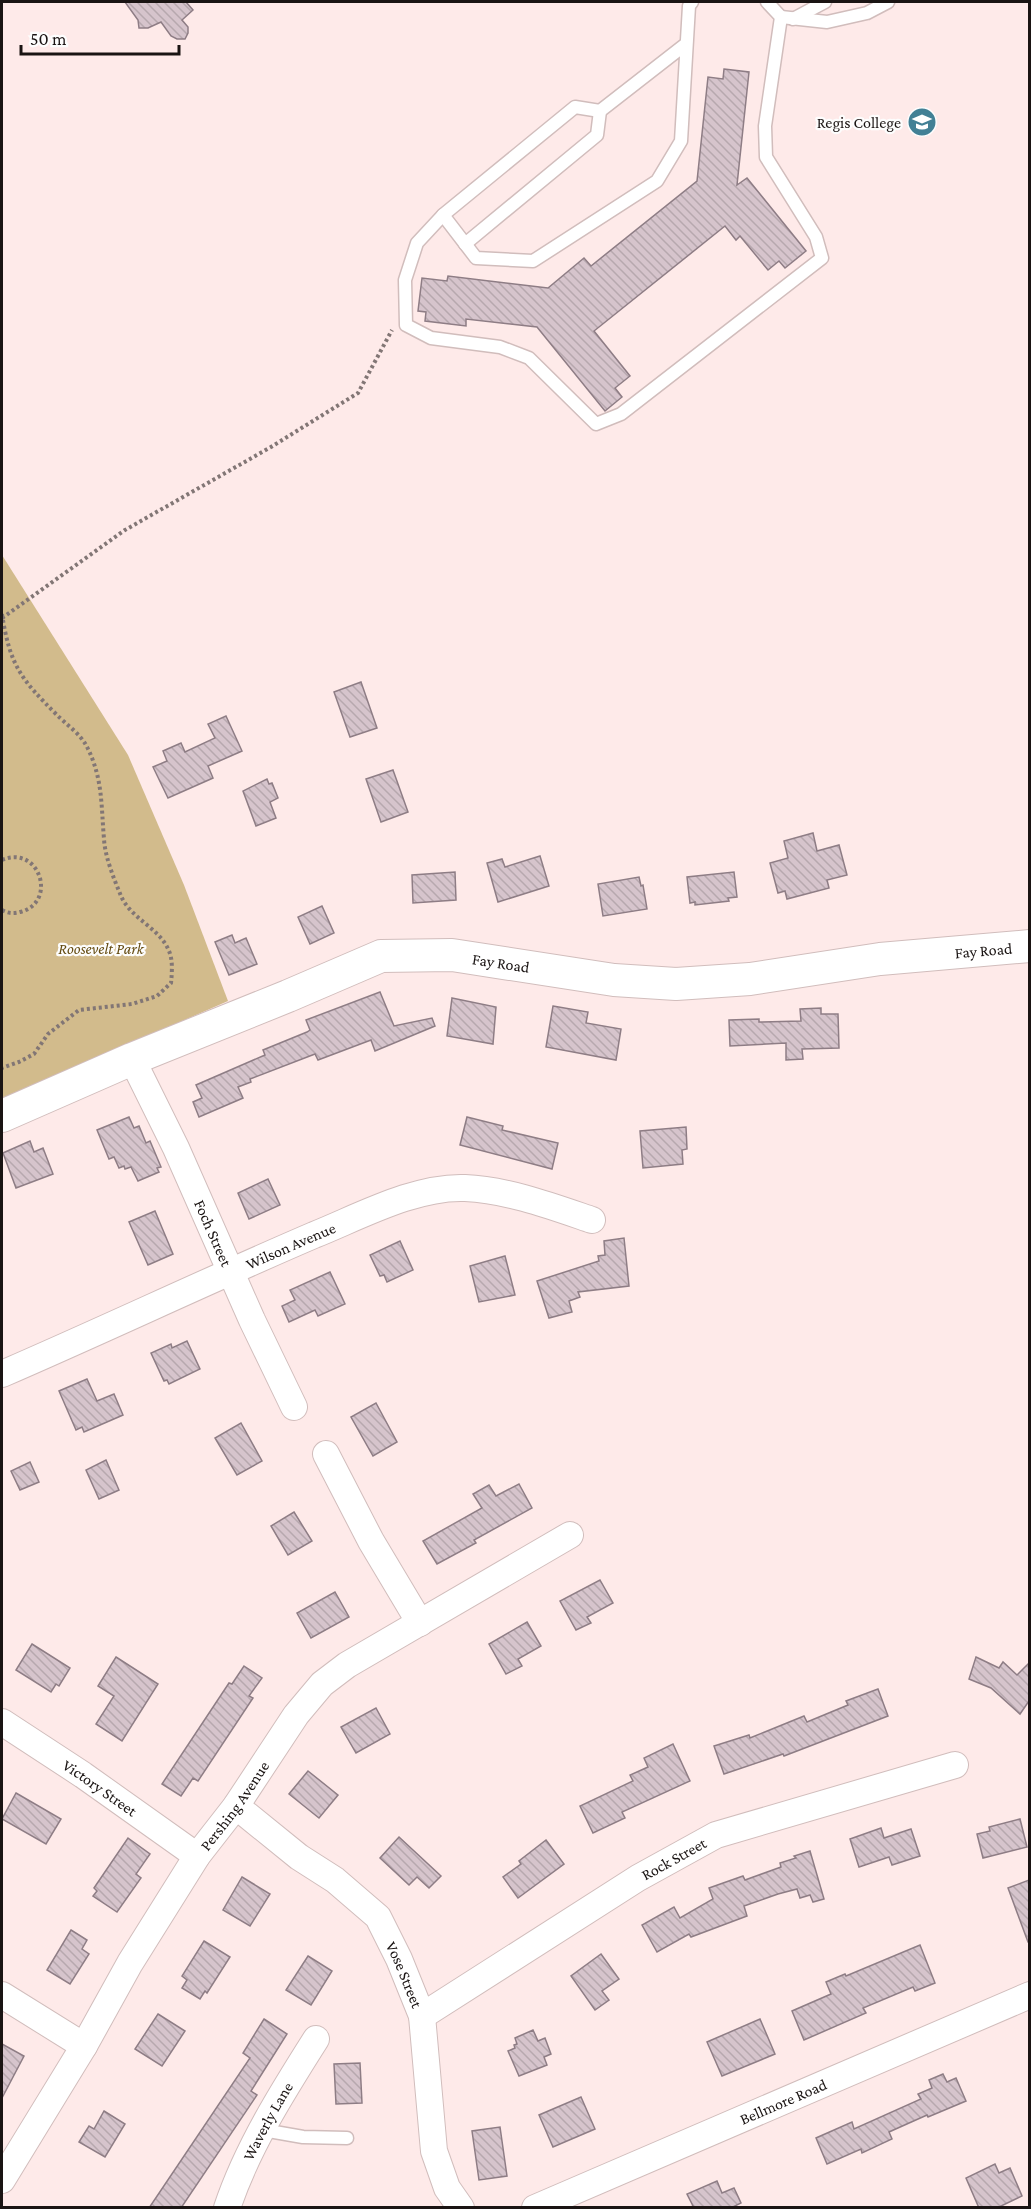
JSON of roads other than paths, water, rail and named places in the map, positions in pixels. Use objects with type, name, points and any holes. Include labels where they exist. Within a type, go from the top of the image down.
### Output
[{"type":"street","name":"Fay Road","points":[[2,1116],[132,1059],[381,956],[452,955],[614,980],[676,984],[750,979],[880,959],[1029,946]]},
{"type":"street","name":"Foch Street","points":[[132,1059],[176,1148],[229,1271],[294,1407]]},
{"type":"street","name":"Wilson Avenue","points":[[2,1374],[229,1271],[396,1201],[437,1190],[464,1188],[500,1192],[592,1220]]},
{"type":"street","points":[[326,1454],[371,1541],[420,1623]]},
{"type":"street","name":"Pershing Avenue","points":[[2,2180],[84,2046],[130,1963],[197,1856],[236,1806],[296,1715],[322,1684],[347,1665],[570,1535]]},
{"type":"street","name":"Victory Street","points":[[2,1722],[83,1775],[197,1856]]},
{"type":"street","name":"Rock Street","points":[[422,2016],[638,1878],[716,1835],[955,1765]]},
{"type":"street","name":"Vose Street","points":[[236,1806],[299,1857],[335,1880],[378,1917],[399,1959],[422,2016],[434,2151],[447,2188],[461,2208]]},
{"type":"street","points":[[2,1995],[84,2046]]},
{"type":"street","name":"Bellmore Road","points":[[535,2208],[1029,1995]]},
{"type":"street","name":"Waverly Lane","points":[[227,2208],[276,2102],[316,2039]]},
{"type":"lane","points":[[442,215],[476,258],[533,261],[657,181],[681,141],[689,6],[692,2]]},
{"type":"lane","points":[[767,2],[787,18],[827,22],[867,13],[888,2]]},
{"type":"lane","points":[[787,18],[825,2]]},
{"type":"lane","points":[[600,111],[575,107],[442,215],[417,243],[405,280],[406,325],[431,338],[500,347],[529,358],[596,424],[621,414],[631,407],[822,258],[816,237],[766,157],[765,126],[787,18]]},
{"type":"lane","points":[[465,244],[597,135],[600,111],[686,44]]},
{"type":"lane","points":[[263,2130],[303,2138],[347,2138]]},
{"type":"place","name":"Regis College","points":[[922,122]]},
{"type":"park label","name":"Roosevelt Park","points":[[101,948]]}]
